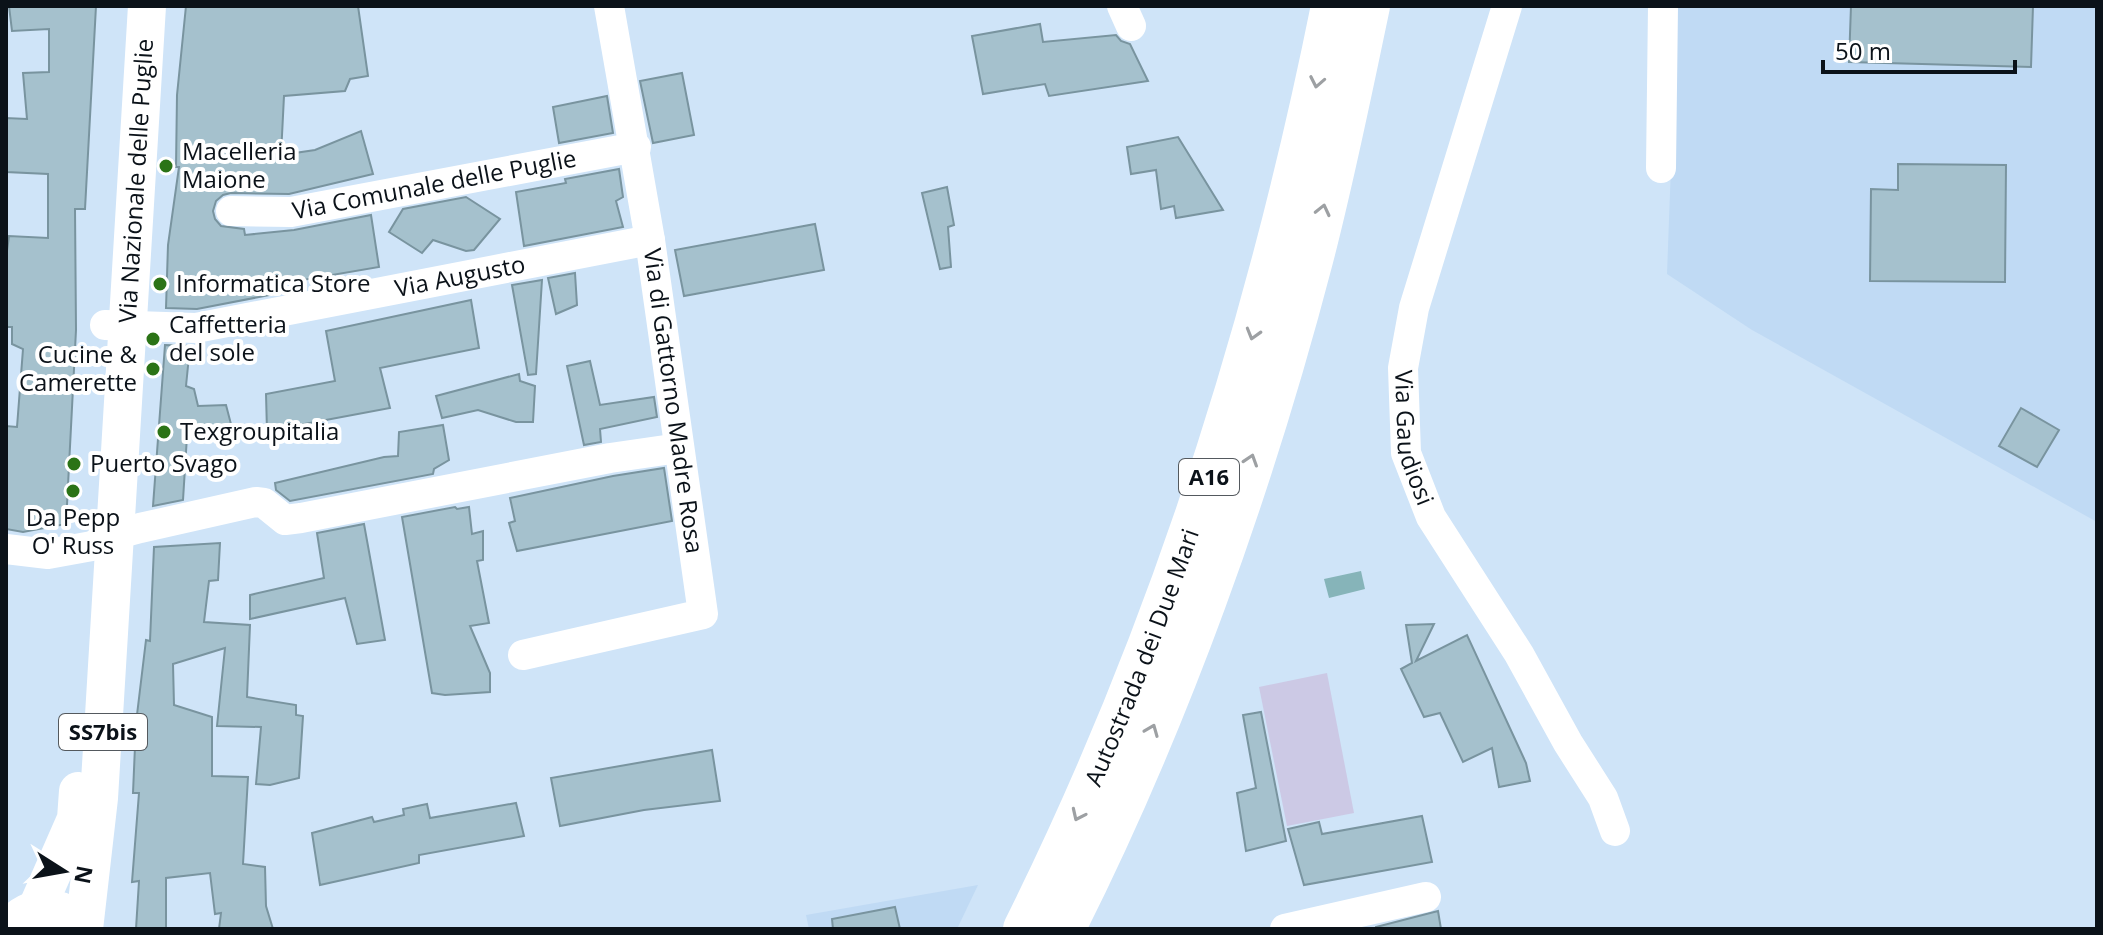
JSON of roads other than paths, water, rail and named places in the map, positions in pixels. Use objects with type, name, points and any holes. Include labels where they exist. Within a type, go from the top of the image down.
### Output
[{"type":"highway","name":"Autostrada dei Due Mari","points":[[1025,929],[1097,775],[1149,647],[1196,517],[1239,385],[1277,252],[1333,6]]},
{"type":"highway","name":"Autostrada dei Due Mari","points":[[1063,929],[1128,789],[1180,661],[1272,396],[1310,261],[1368,6]]},
{"type":"main road","name":"Via Nazionale delle Puglie","points":[[17,920],[76,819],[103,541],[116,326],[124,6]]},
{"type":"main road","name":"Via Nazionale delle Puglie","points":[[116,326],[147,6]]},
{"type":"main road","name":"Via Nazionale delle Puglie","points":[[82,929],[99,798],[103,541]]},
{"type":"main road","name":"SS7bis","points":[[17,920],[51,908],[64,912],[82,929]]},
{"type":"street","name":"Via di Gattorno Madre Rosa","points":[[523,655],[703,614],[636,147],[609,6]]},
{"type":"street","name":"Via Gaudiosi","points":[[1507,6],[1414,308],[1403,368],[1406,453],[1431,517],[1519,654],[1568,743],[1603,798],[1615,831]]},
{"type":"street","points":[[1661,168],[1663,6]]},
{"type":"street","name":"Via Comunale delle Puglie","points":[[231,211],[291,212],[636,147]]},
{"type":"street","name":"Via Augusto","points":[[116,326],[196,328],[650,240]]},
{"type":"street","points":[[6,549],[48,554],[256,502],[264,503],[285,520],[301,518],[610,458],[679,448]]},
{"type":"street","points":[[1285,929],[1426,897]]},
{"type":"place","name":"Macelleria Maione","points":[[166,166]]},
{"type":"place","name":"Informatica Store","points":[[160,284]]},
{"type":"place","name":"Caffetteria del sole","points":[[153,339]]},
{"type":"place","name":"Cucine & Camerette","points":[[153,369]]},
{"type":"place","name":"Texgroupitalia","points":[[164,432]]},
{"type":"place","name":"Puerto Svago","points":[[74,464]]},
{"type":"place","name":"Da Pepp O' Russ","points":[[73,491]]}]
